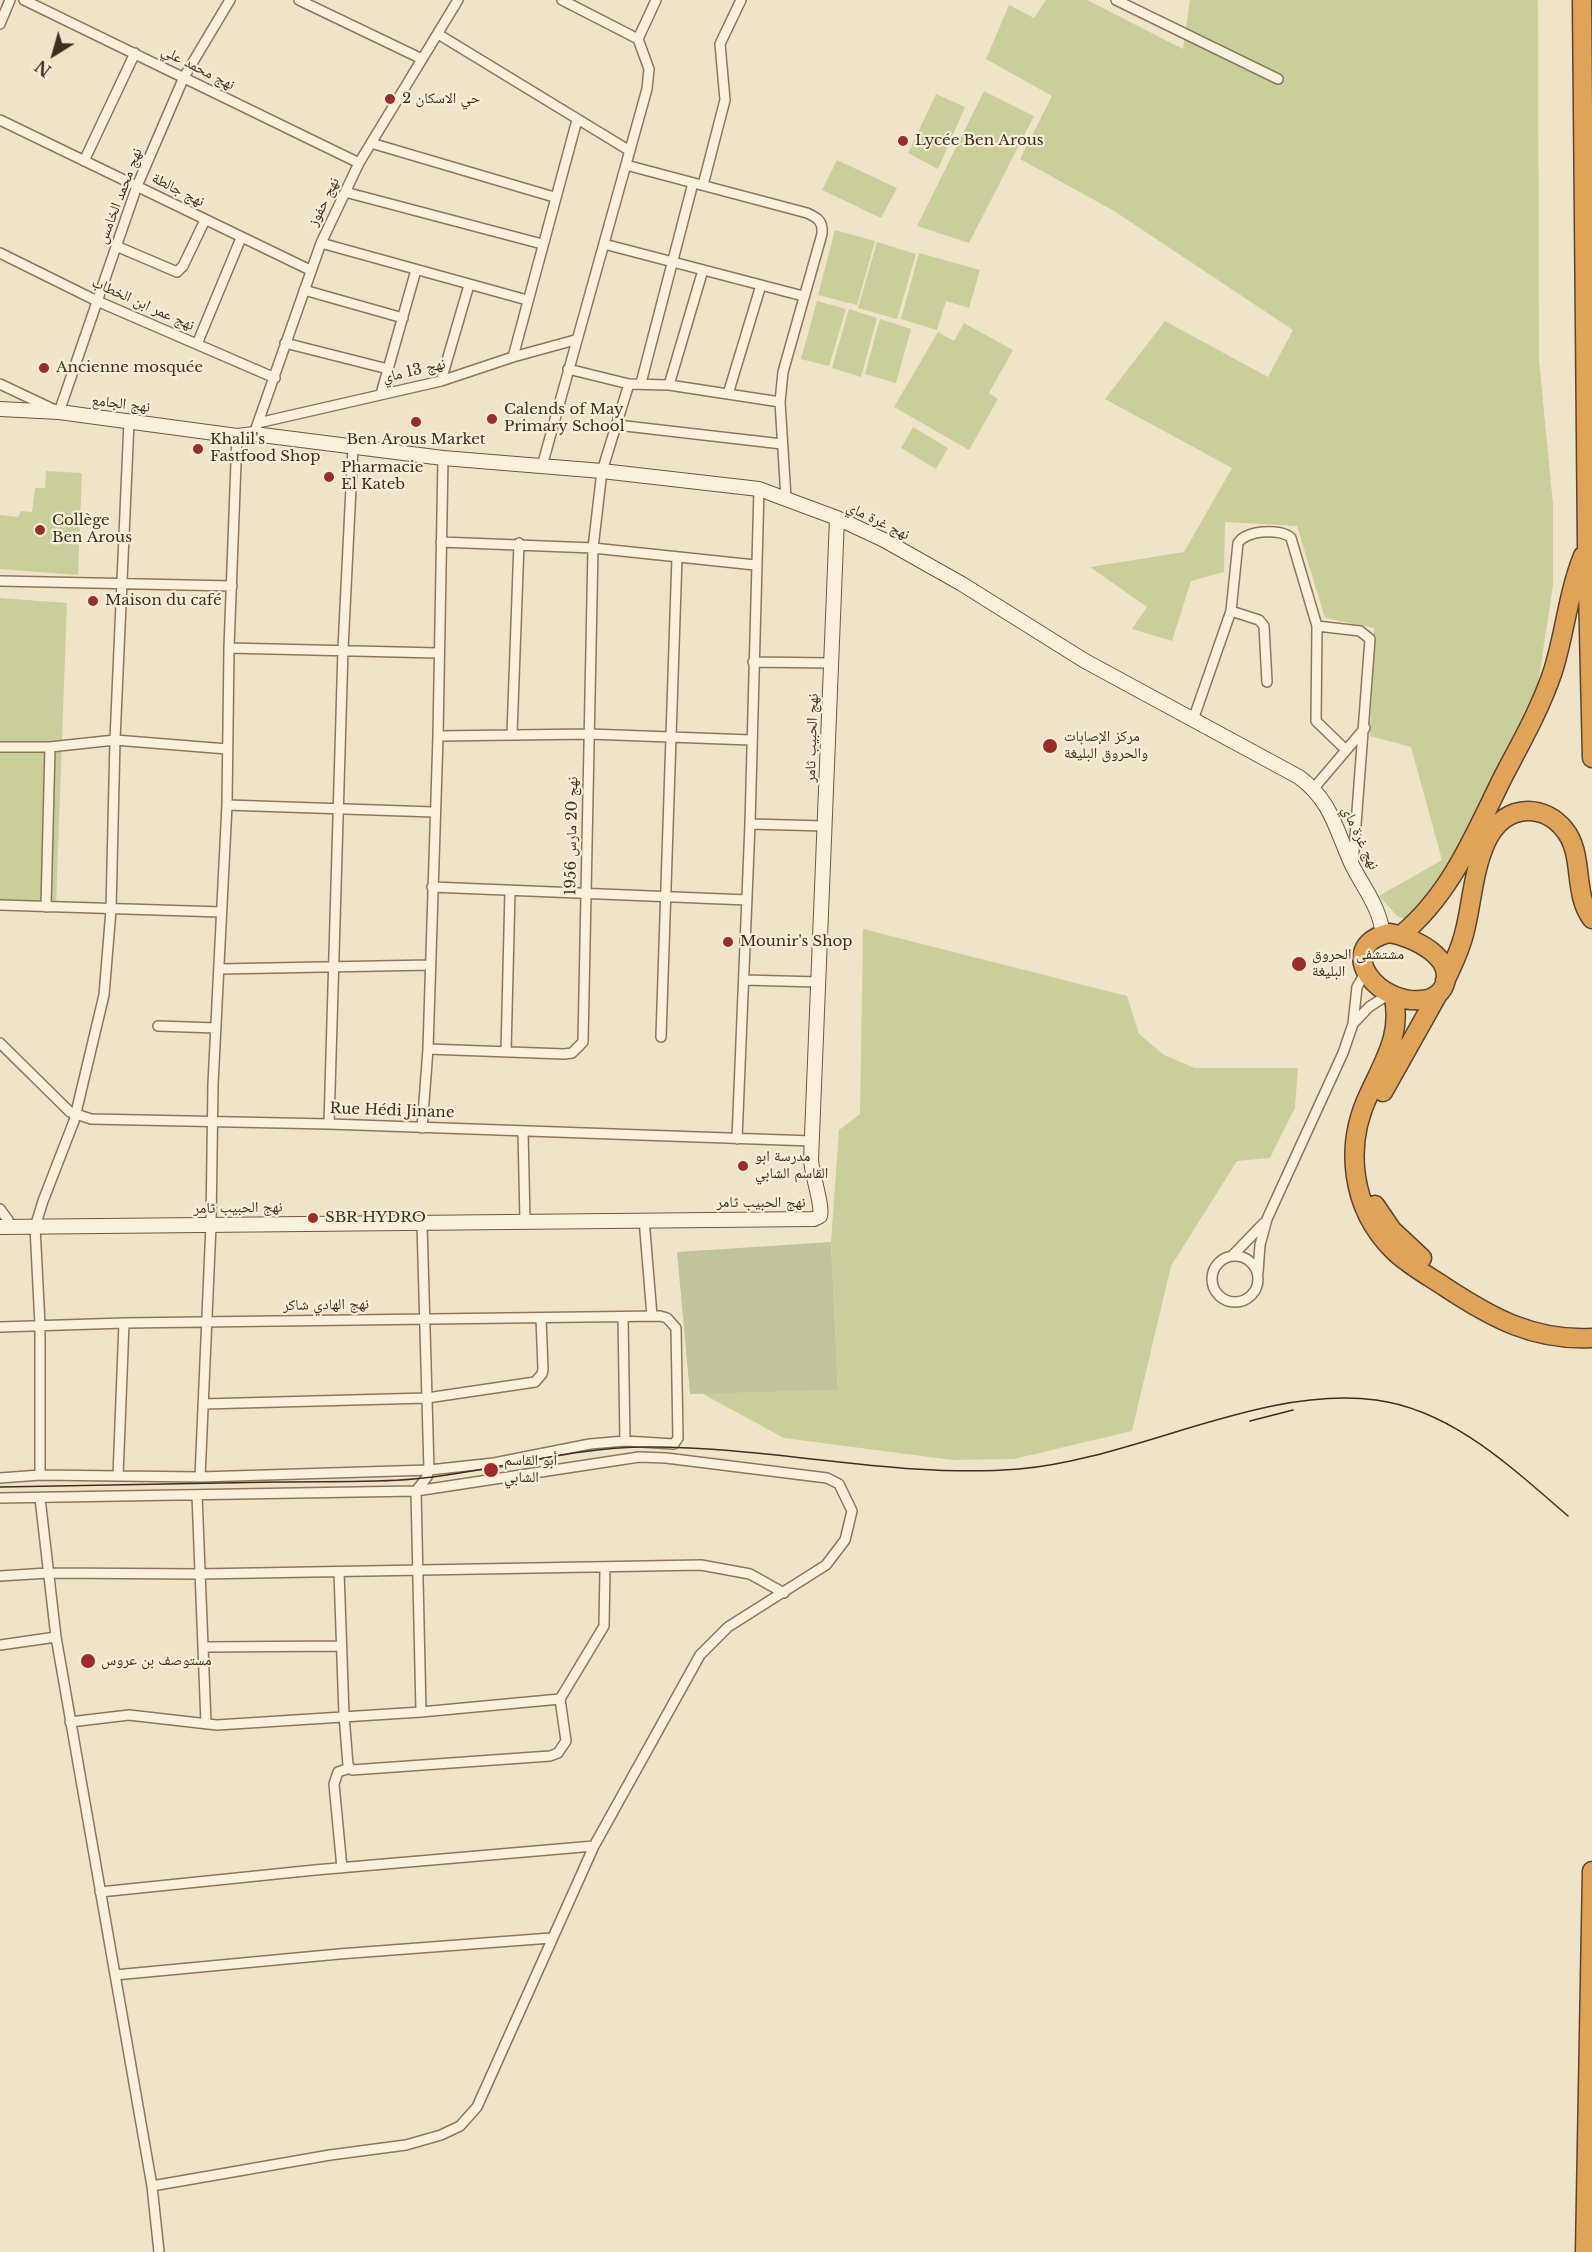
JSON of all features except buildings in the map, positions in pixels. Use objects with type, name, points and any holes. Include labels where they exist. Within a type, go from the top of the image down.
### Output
[{"type":"highway","points":[[1582,0],[1587,546],[1592,758]]},
{"type":"highway","points":[[1394,935],[1420,942],[1433,953],[1445,971],[1442,988],[1423,999],[1391,994],[1373,984],[1365,973],[1363,960],[1367,947],[1394,935],[1424,914],[1448,884],[1535,715],[1555,663],[1570,594],[1587,546]]},
{"type":"highway","points":[[1592,919],[1582,900],[1572,843],[1564,828],[1544,814],[1526,811],[1510,816],[1496,825],[1487,840],[1474,884],[1464,934],[1442,988],[1391,1076],[1371,1120],[1365,1153],[1370,1194],[1392,1230],[1419,1256],[1490,1303],[1542,1329],[1592,1326]]},
{"type":"highway","points":[[1391,994],[1396,1013],[1394,1040],[1364,1104],[1356,1133],[1355,1174],[1366,1211],[1385,1242],[1413,1266],[1490,1316],[1592,1338]]},
{"type":"highway","points":[[1585,2252],[1592,1870]]},
{"type":"street","points":[[0,24],[10,0]]},
{"type":"street","name":"نهج محمد علي","points":[[24,0],[359,163]]},
{"type":"street","name":"نهج محمد الخامس","points":[[59,412],[137,186],[184,77],[230,0]]},
{"type":"street","points":[[300,0],[422,59]]},
{"type":"street","name":"نهج حفوز","points":[[256,428],[310,270],[345,192],[370,143],[458,0]]},
{"type":"street","points":[[638,39],[656,0]]},
{"type":"street","points":[[641,383],[674,261],[725,100],[720,44],[741,0]]},
{"type":"street","points":[[1116,0],[1278,79]]},
{"type":"street","points":[[542,466],[649,78],[646,58],[638,39],[565,1]]},
{"type":"street","points":[[438,34],[630,151]]},
{"type":"street","points":[[84,161],[135,53]]},
{"type":"street","name":"نهج جالطة","points":[[0,120],[310,270]]},
{"type":"street","points":[[513,357],[554,197],[577,120]]},
{"type":"street","points":[[370,143],[554,197]]},
{"type":"street","points":[[626,165],[818,218],[822,224],[822,234],[787,351],[780,402],[786,498]]},
{"type":"street","points":[[345,192],[542,244]]},
{"type":"street","points":[[116,246],[177,272],[183,266],[205,220]]},
{"type":"street","points":[[197,344],[242,238]]},
{"type":"street","points":[[321,243],[527,300]]},
{"type":"street","points":[[604,244],[803,296]]},
{"type":"street","name":"نهج عمر ابن الخطاب","points":[[0,254],[97,301],[274,378]]},
{"type":"street","points":[[381,394],[416,270]]},
{"type":"street","points":[[669,385],[703,270]]},
{"type":"street","points":[[441,381],[469,285]]},
{"type":"street","points":[[728,394],[760,285]]},
{"type":"street","points":[[304,290],[403,318]]},
{"type":"street","name":"نهج 13 ماي","points":[[256,428],[381,394],[441,381],[513,357],[575,340]]},
{"type":"street","points":[[285,343],[388,369]]},
{"type":"street","points":[[568,369],[629,384],[669,385],[780,402]]},
{"type":"street","points":[[0,384],[59,412]]},
{"type":"street","name":"نهج 20 مارس 1956","points":[[428,1049],[572,1053],[583,1042],[593,548],[602,471],[629,384]]},
{"type":"street","name":"نهج الجامع","points":[[0,409],[59,412],[237,436]]},
{"type":"street","points":[[40,1475],[40,1325],[35,1227],[42,1201],[76,1116],[104,995],[111,910],[115,740],[120,681],[121,586],[129,422]]},
{"type":"street","points":[[617,425],[782,444]]},
{"type":"street","name":"نهج غرة ماي","points":[[237,436],[256,428],[353,447],[442,458],[602,471],[759,489],[837,518],[884,540],[963,584],[1085,661],[1299,777],[1314,788],[1340,831],[1353,866],[1377,908],[1387,918],[1394,935]]},
{"type":"street","points":[[201,1477],[237,436]]},
{"type":"street","points":[[329,1124],[343,649],[353,447]]},
{"type":"street","points":[[422,1128],[428,1049],[438,736],[442,458]]},
{"type":"street","points":[[737,1139],[750,824],[755,565],[759,489]]},
{"type":"street","name":"نهج الحبيب ثامر","points":[[5,1227],[817,1218],[822,1212],[811,1172],[837,518]]},
{"type":"street","points":[[1193,720],[1231,611],[1240,538],[1250,533],[1285,533],[1291,538],[1317,626],[1316,721],[1346,750]]},
{"type":"street","points":[[441,542],[519,543],[593,548],[755,565]]},
{"type":"street","points":[[512,734],[519,543]]},
{"type":"street","points":[[661,1037],[676,557]]},
{"type":"street","points":[[0,581],[121,586],[232,586]]},
{"type":"street","points":[[1231,611],[1262,622],[1267,682]]},
{"type":"street","points":[[1317,626],[1360,631],[1370,639],[1353,866]]},
{"type":"street","points":[[229,648],[438,653]]},
{"type":"street","points":[[753,662],[832,663]]},
{"type":"street","points":[[1314,788],[1365,728]]},
{"type":"street","points":[[438,736],[589,734],[751,740]]},
{"type":"street","points":[[0,747],[50,747],[115,740],[227,749]]},
{"type":"street","points":[[46,907],[50,747]]},
{"type":"street","points":[[226,805],[434,812]]},
{"type":"street","points":[[750,824],[825,826]]},
{"type":"street","points":[[432,887],[747,900]]},
{"type":"street","points":[[506,1052],[510,891]]},
{"type":"street","points":[[0,905],[221,912]]},
{"type":"street","points":[[219,969],[430,965]]},
{"type":"street","points":[[1267,1219],[1232,1256],[1218,1263],[1214,1270],[1213,1286],[1222,1298],[1237,1302],[1250,1297],[1258,1285],[1260,1245],[1267,1219],[1343,1053],[1353,1024],[1357,987],[1365,973]]},
{"type":"street","points":[[744,980],[818,982]]},
{"type":"street","points":[[1353,1024],[1369,1007],[1391,994]]},
{"type":"street","points":[[158,1026],[216,1028]]},
{"type":"street","points":[[0,1043],[76,1116]]},
{"type":"street","name":"Rue Hédi Jinane","points":[[76,1116],[91,1119],[212,1120],[812,1141]]},
{"type":"street","points":[[523,1131],[525,1221]]},
{"type":"street","points":[[0,1209],[8,1220],[5,1227]]},
{"type":"street","points":[[0,1478],[40,1475],[201,1477],[429,1470],[494,1463],[590,1444],[625,1441],[677,1442],[676,1328],[667,1318],[652,1316],[644,1219]]},
{"type":"street","points":[[421,1712],[416,1491],[427,1477],[429,1470],[422,1223]]},
{"type":"street","points":[[1232,1256],[1248,1259],[1258,1272]]},
{"type":"street","name":"نهج الهادي شاكر","points":[[0,1327],[124,1323],[652,1316]]},
{"type":"street","points":[[623,1317],[625,1441]]},
{"type":"street","points":[[203,1404],[427,1398],[535,1382],[542,1374],[541,1318]]},
{"type":"street","points":[[118,1476],[124,1323]]},
{"type":"street","points":[[0,1498],[416,1491],[639,1457],[678,1459],[827,1478],[838,1484],[846,1494],[852,1511],[845,1540],[826,1565],[728,1627],[700,1656],[594,1846],[477,2107],[460,2126],[441,2135],[406,2145],[330,2155],[152,2187]]},
{"type":"street","points":[[197,1495],[199,1574],[205,1647],[206,1723]]},
{"type":"street","points":[[40,1498],[56,1637],[152,2187],[159,2252]]},
{"type":"street","points":[[0,1576],[48,1573],[199,1574],[701,1565],[750,1574],[784,1593]]},
{"type":"street","points":[[339,1572],[344,1715],[350,1767],[357,1772],[550,1756],[558,1752],[566,1741],[560,1699],[604,1626],[605,1568]]},
{"type":"street","points":[[0,1645],[56,1637]]},
{"type":"street","points":[[205,1647],[341,1646]]},
{"type":"street","points":[[70,1722],[129,1715],[217,1725],[344,1715],[421,1712],[560,1699]]},
{"type":"street","points":[[342,1868],[334,1784],[338,1772],[350,1767]]},
{"type":"street","points":[[100,1892],[594,1846]]},
{"type":"street","points":[[115,1976],[339,1954],[551,1938]]},
{"type":"green space","points":[[1046,0],[1087,0],[1183,49],[1190,0],[1538,0],[1539,360],[1553,504],[1553,585],[1538,684],[1450,864],[1423,910],[1406,920],[1397,916],[1379,896],[1442,860],[1411,747],[1370,736],[1374,628],[1325,618],[1297,526],[1225,522],[1224,572],[1191,581],[1172,641],[1132,629],[1147,607],[1090,567],[1184,552],[1232,468],[1105,399],[1165,321],[1268,377],[1293,330],[1114,211],[1020,159],[1052,96],[986,59],[1009,5],[1034,18]]},
{"type":"green space","points":[[984,91],[1034,116],[969,243],[917,226]]},
{"type":"green space","points":[[936,94],[965,107],[938,169],[908,153]]},
{"type":"green space","points":[[837,160],[897,188],[881,218],[822,190]]},
{"type":"green space","points":[[835,230],[875,241],[857,305],[818,295]]},
{"type":"green space","points":[[877,242],[916,254],[897,319],[858,308]]},
{"type":"green space","points":[[919,253],[980,270],[969,308],[946,301],[937,330],[901,319]]},
{"type":"green space","points":[[817,301],[846,309],[829,366],[801,359]]},
{"type":"green space","points":[[849,309],[877,318],[861,377],[832,368]]},
{"type":"green space","points":[[880,319],[911,329],[896,383],[865,374]]},
{"type":"green space","points":[[964,323],[1013,350],[989,393],[998,399],[969,450],[894,407],[938,332],[954,341]]},
{"type":"green space","points":[[913,427],[948,448],[936,469],[901,448]]},
{"type":"green space","points":[[46,471],[82,473],[78,575],[0,569],[0,515],[18,517],[21,511],[32,512],[35,488],[45,488]]},
{"type":"green space","points":[[0,598],[67,603],[56,906],[0,904]]},
{"type":"green space","points":[[863,929],[1127,996],[1139,1034],[1164,1055],[1195,1068],[1298,1068],[1295,1108],[1270,1158],[1237,1161],[1171,1266],[1132,1431],[1014,1459],[952,1460],[784,1438],[701,1393],[838,1390],[831,1242],[839,1130],[860,1114]]},
{"type":"green space","points":[[831,1242],[838,1390],[690,1394],[677,1252]]},
{"type":"tram line","points":[[0,1487],[414,1479],[588,1451],[647,1447],[740,1451],[926,1470],[1019,1469],[1063,1463],[1108,1452],[1243,1413],[1288,1403],[1332,1398],[1376,1400],[1404,1406],[1455,1428],[1503,1461],[1568,1516]]},
{"type":"tram line","points":[[1250,1421],[1293,1410]]},
{"type":"place","name":"حي الاسكان 2","points":[[390,99]]},
{"type":"place","name":"Lycée Ben Arous","points":[[903,141]]},
{"type":"place","name":"Ancienne mosquée","points":[[44,368]]},
{"type":"place","name":"Calends of May Primary School","points":[[492,419]]},
{"type":"place","name":"Ben Arous Market","points":[[416,422]]},
{"type":"place","name":"Khalil's Fastfood Shop","points":[[198,449]]},
{"type":"place","name":"Pharmacie El Kateb","points":[[329,477]]},
{"type":"place","name":"Collège Ben Arous","points":[[40,530]]},
{"type":"place","name":"Maison du café","points":[[93,601]]},
{"type":"place","name":"مركز الإصابات والحروق البليغة","points":[[1050,746]]},
{"type":"place","name":"Mounir's Shop","points":[[728,942]]},
{"type":"place","name":"مشتشفى الحروق البليغة","points":[[1299,964]]},
{"type":"place","name":"مدرسة ابو القاسم الشابي","points":[[743,1166]]},
{"type":"place","name":"SBR HYDRO","points":[[313,1218]]},
{"type":"place","name":"أبو القاسم الشابي","points":[[491,1470]]},
{"type":"place","name":"مستوصف بن عروس","points":[[88,1661]]}]
